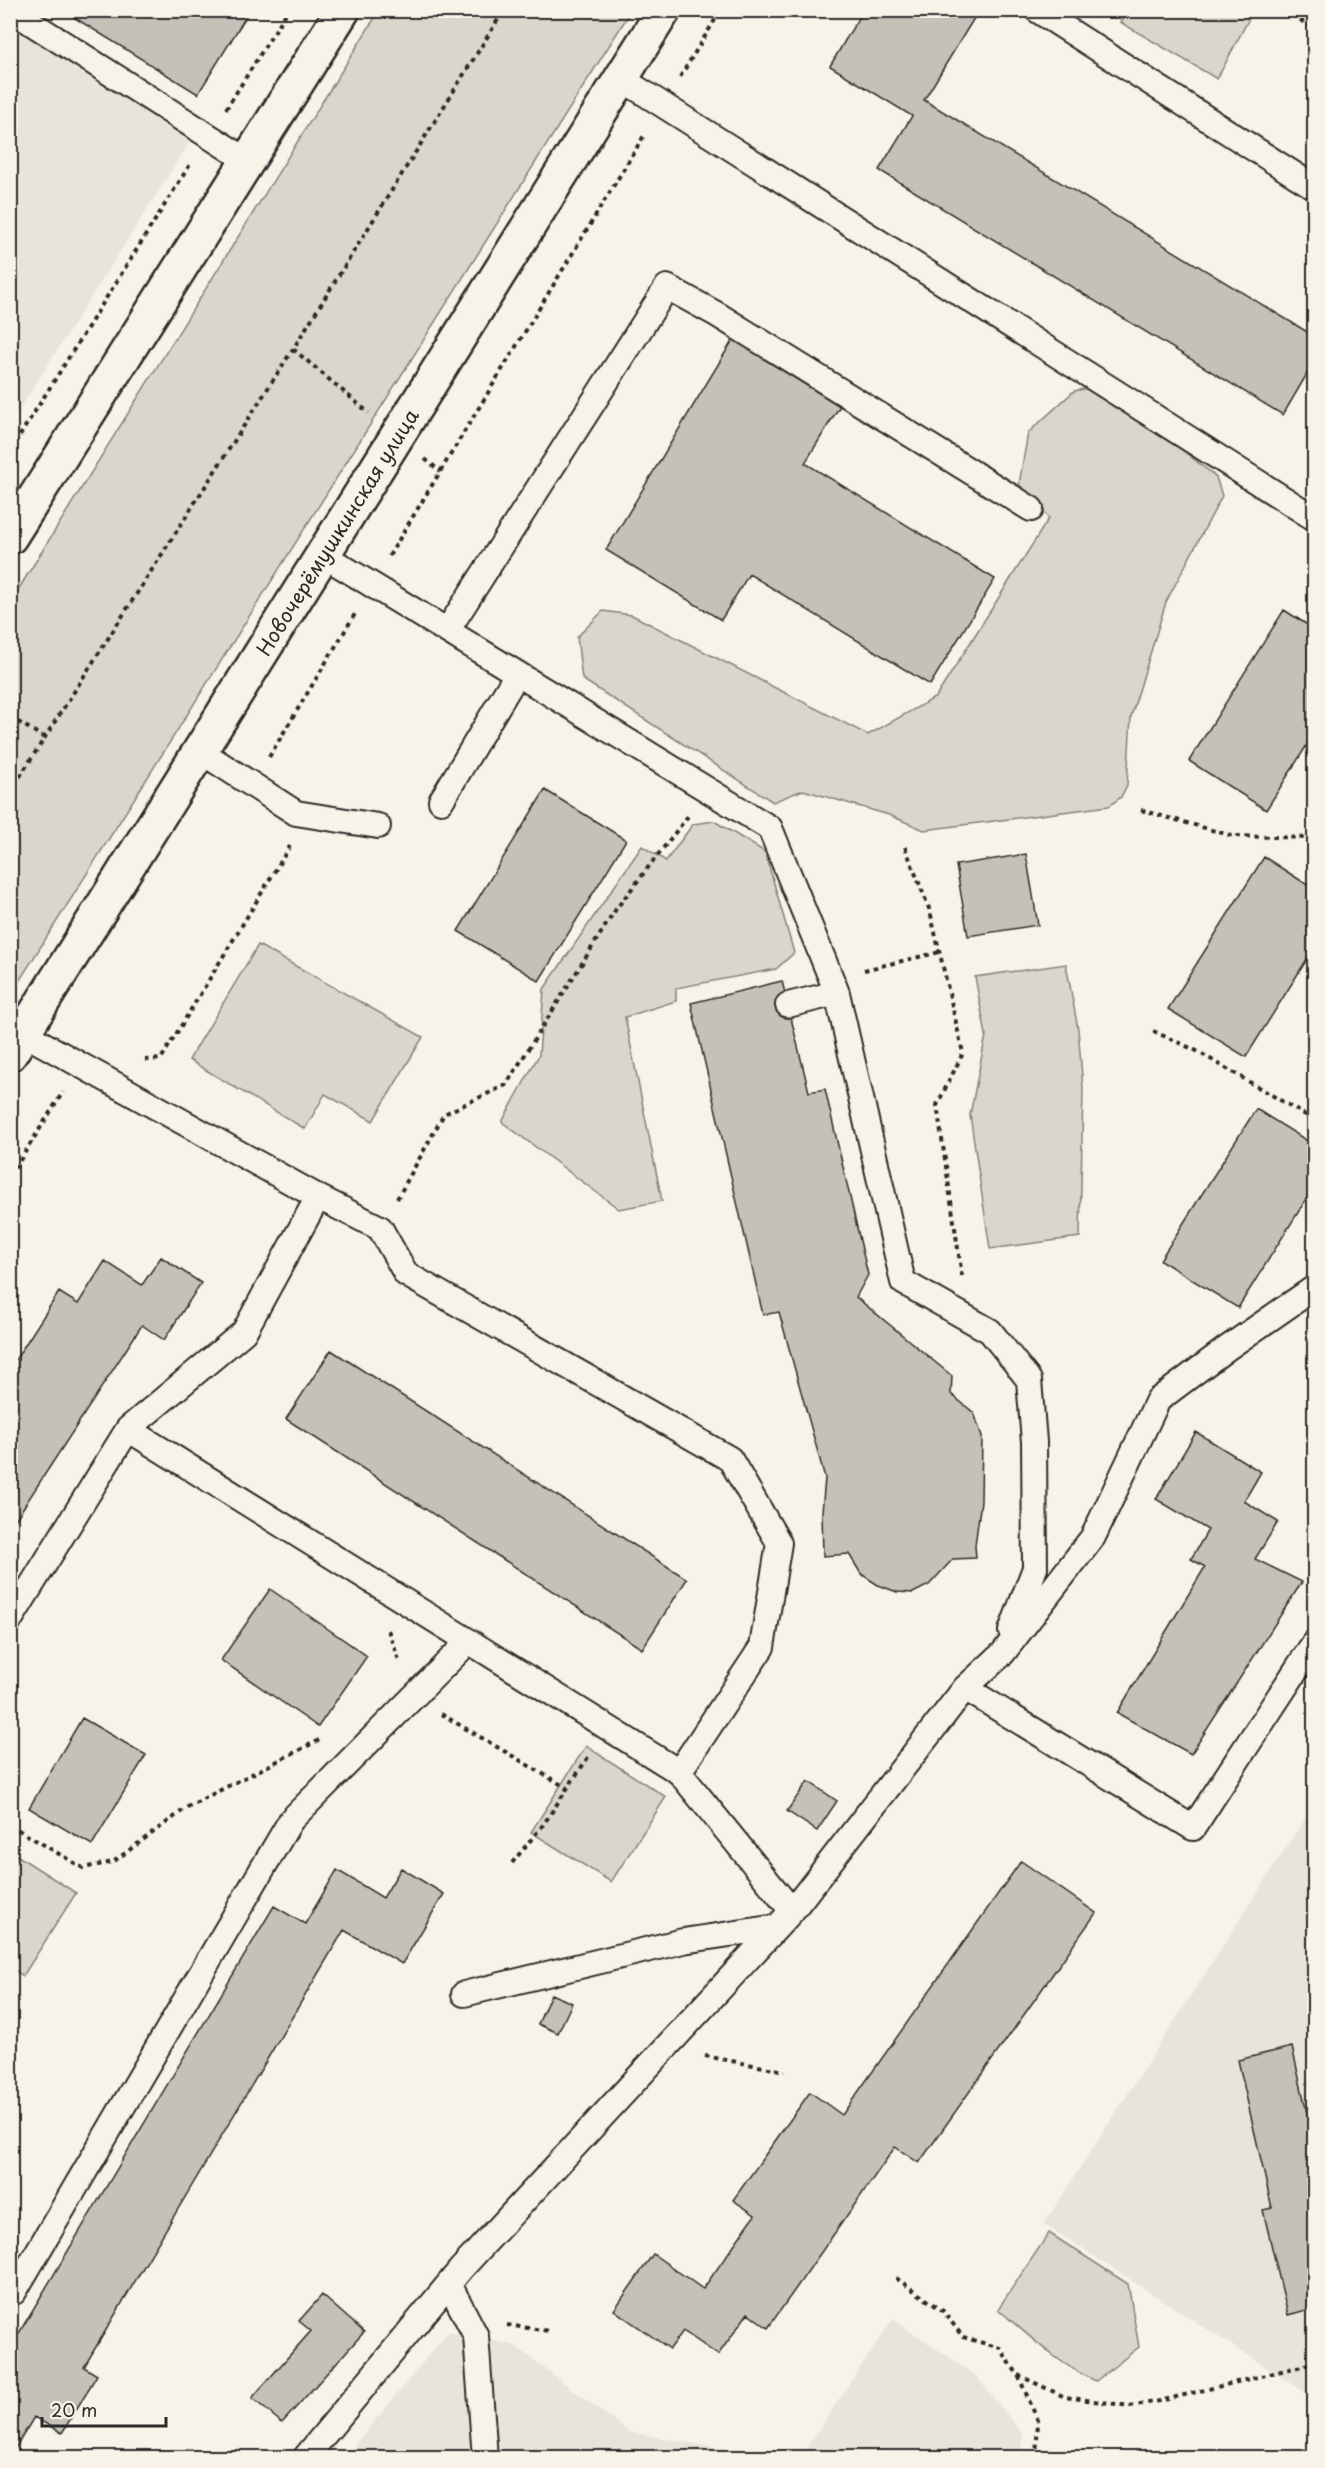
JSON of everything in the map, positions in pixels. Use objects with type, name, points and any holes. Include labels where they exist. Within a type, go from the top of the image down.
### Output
[{"type":"street","points":[[10,537],[343,10]]},
{"type":"street","name":"Новочерёмушкинская улица","points":[[17,1043],[664,10]]},
{"type":"lane","points":[[11,10],[248,161]]},
{"type":"lane","points":[[1037,10],[1314,187]]},
{"type":"lane","points":[[622,79],[1314,518]]},
{"type":"lane","points":[[447,631],[667,287],[718,315],[1031,509]]},
{"type":"lane","points":[[323,555],[770,828],[834,986],[903,1282],[990,1331],[1029,1380],[1034,1442],[1035,1568],[1003,1653]]},
{"type":"lane","points":[[441,801],[517,674]]},
{"type":"lane","points":[[200,752],[296,813],[378,826]]},
{"type":"lane","points":[[788,1005],[834,986]]},
{"type":"lane","points":[[17,1043],[380,1228],[405,1274],[730,1460],[779,1543],[762,1647],[679,1772]]},
{"type":"lane","points":[[10,1620],[128,1429],[244,1332],[318,1197]]},
{"type":"lane","points":[[305,2457],[449,2284],[785,1919],[965,1688],[1003,1653],[1094,1537],[1158,1400],[1314,1288]]},
{"type":"lane","points":[[128,1429],[679,1772],[785,1919]]},
{"type":"lane","points":[[10,2290],[14,2292],[291,1820],[468,1642]]},
{"type":"lane","points":[[965,1688],[1194,1828],[1314,1643]]},
{"type":"lane","points":[[464,1994],[785,1919]]},
{"type":"lane","points":[[449,2284],[476,2336],[485,2457]]},
{"type":"path","points":[[10,451],[288,10]]},
{"type":"path","points":[[10,792],[293,349],[504,10]]},
{"type":"path","points":[[1285,10],[1314,29]]},
{"type":"path","points":[[293,349],[376,419]]},
{"type":"path","points":[[10,717],[45,738]]},
{"type":"path","points":[[380,1228],[444,1114],[506,1085],[616,909],[708,790]]},
{"type":"path","points":[[1141,810],[1233,836],[1314,838]]},
{"type":"path","points":[[905,847],[930,911],[963,1053],[937,1105],[968,1318]]},
{"type":"path","points":[[834,986],[940,952]]},
{"type":"path","points":[[1154,1031],[1195,1050],[1314,1120]]},
{"type":"path","points":[[369,1580],[413,1697]]},
{"type":"path","points":[[512,1863],[543,1825],[607,1728]]},
{"type":"path","points":[[665,2049],[785,2071]]},
{"type":"path","points":[[896,2278],[943,2311],[963,2337],[1000,2348],[1018,2375],[1038,2421],[1036,2457]]},
{"type":"path","points":[[1018,2375],[1065,2397],[1130,2406],[1160,2402],[1314,2363]]},
{"type":"shaded area","points":[[379,11],[631,11],[11,994],[11,601]]},
{"type":"shaded area","points":[[1127,11],[1253,11],[1217,79],[1120,22]]},
{"type":"shaded area","points":[[11,25],[191,140],[11,423]]},
{"type":"shaded area","points":[[1089,388],[1150,424],[1216,477],[1222,496],[1166,602],[1131,717],[1127,785],[1121,797],[1109,806],[924,830],[889,815],[803,790],[773,802],[582,679],[577,637],[603,611],[632,615],[868,735],[936,697],[1049,518],[1019,484],[1028,433],[1074,391]]},
{"type":"shaded area","points":[[714,821],[765,852],[794,953],[776,969],[676,988],[676,1001],[625,1017],[662,1201],[619,1209],[502,1122],[539,1055],[544,989],[642,846],[666,861],[693,824]]},
{"type":"shaded area","points":[[258,945],[423,1037],[373,1121],[325,1094],[305,1129],[189,1060]]},
{"type":"shaded area","points":[[1066,964],[1078,1029],[1083,1088],[1080,1237],[990,1249],[970,1115],[986,1035],[975,977]]},
{"type":"shaded area","points":[[586,1746],[666,1797],[611,1882],[531,1832]]},
{"type":"shaded area","points":[[1314,1804],[1314,2398],[1044,2224]]},
{"type":"shaded area","points":[[10,1851],[76,1893],[23,1976],[11,1968]]},
{"type":"shaded area","points":[[1049,2233],[1128,2284],[1139,2347],[1096,2381],[1069,2367],[998,2309]]},
{"type":"shaded area","points":[[893,2319],[975,2375],[1023,2434],[1020,2457],[800,2457]]},
{"type":"shaded area","points":[[448,2332],[514,2345],[629,2432],[770,2457],[344,2458]]},
{"type":"building","points":[[73,10],[250,10],[198,94],[70,15]]},
{"type":"building","points":[[863,10],[979,10],[924,100],[1314,336],[1314,362],[1283,415],[879,170],[912,116],[830,66]]},
{"type":"building","points":[[734,338],[841,404],[805,463],[995,579],[930,685],[749,574],[721,620],[606,550]]},
{"type":"building","points":[[1284,610],[1314,629],[1314,734],[1266,810],[1189,761]]},
{"type":"building","points":[[545,790],[626,840],[539,981],[458,931]]},
{"type":"building","points":[[1026,854],[1038,925],[968,936],[956,865]]},
{"type":"building","points":[[1264,857],[1314,889],[1314,948],[1246,1057],[1168,1009]]},
{"type":"building","points":[[782,981],[809,1092],[825,1089],[868,1275],[856,1297],[952,1376],[951,1394],[974,1413],[982,1436],[981,1501],[975,1545],[976,1558],[953,1559],[929,1585],[913,1593],[897,1592],[878,1585],[861,1574],[849,1554],[823,1556],[822,1512],[825,1478],[779,1312],[763,1315],[691,1003]]},
{"type":"building","points":[[1256,1109],[1314,1145],[1314,1187],[1238,1308],[1160,1260]]},
{"type":"building","points":[[161,1257],[201,1283],[164,1340],[142,1325],[10,1528],[10,1368],[59,1292],[78,1304],[105,1261],[142,1285]]},
{"type":"building","points":[[331,1350],[687,1579],[642,1649],[286,1419]]},
{"type":"building","points":[[1196,1432],[1261,1472],[1244,1501],[1278,1522],[1255,1559],[1302,1582],[1191,1754],[1117,1713],[1205,1567],[1191,1559],[1208,1530],[1156,1499]]},
{"type":"building","points":[[270,1589],[367,1656],[318,1727],[221,1660]]},
{"type":"building","points":[[82,1718],[146,1755],[92,1845],[29,1808]]},
{"type":"building","points":[[808,1781],[837,1801],[817,1831],[787,1811]]},
{"type":"building","points":[[1021,1861],[1096,1913],[919,2163],[895,2147],[768,2328],[748,2313],[718,2355],[683,2331],[670,2349],[614,2310],[653,2254],[703,2289],[755,2215],[733,2200],[810,2092],[842,2115]]},
{"type":"building","points":[[401,1868],[444,1894],[402,1964],[344,1930],[84,2367],[97,2375],[62,2433],[34,2417],[10,2457],[10,2348],[274,1906],[305,1924],[337,1870],[383,1898]]},
{"type":"building","points":[[551,1994],[572,2003],[558,2033],[538,2024]]},
{"type":"building","points":[[1292,2047],[1314,2144],[1314,2308],[1288,2315],[1263,2210],[1272,2208],[1238,2060]]},
{"type":"building","points":[[322,2295],[364,2332],[282,2423],[252,2398],[311,2331],[299,2321]]}]
